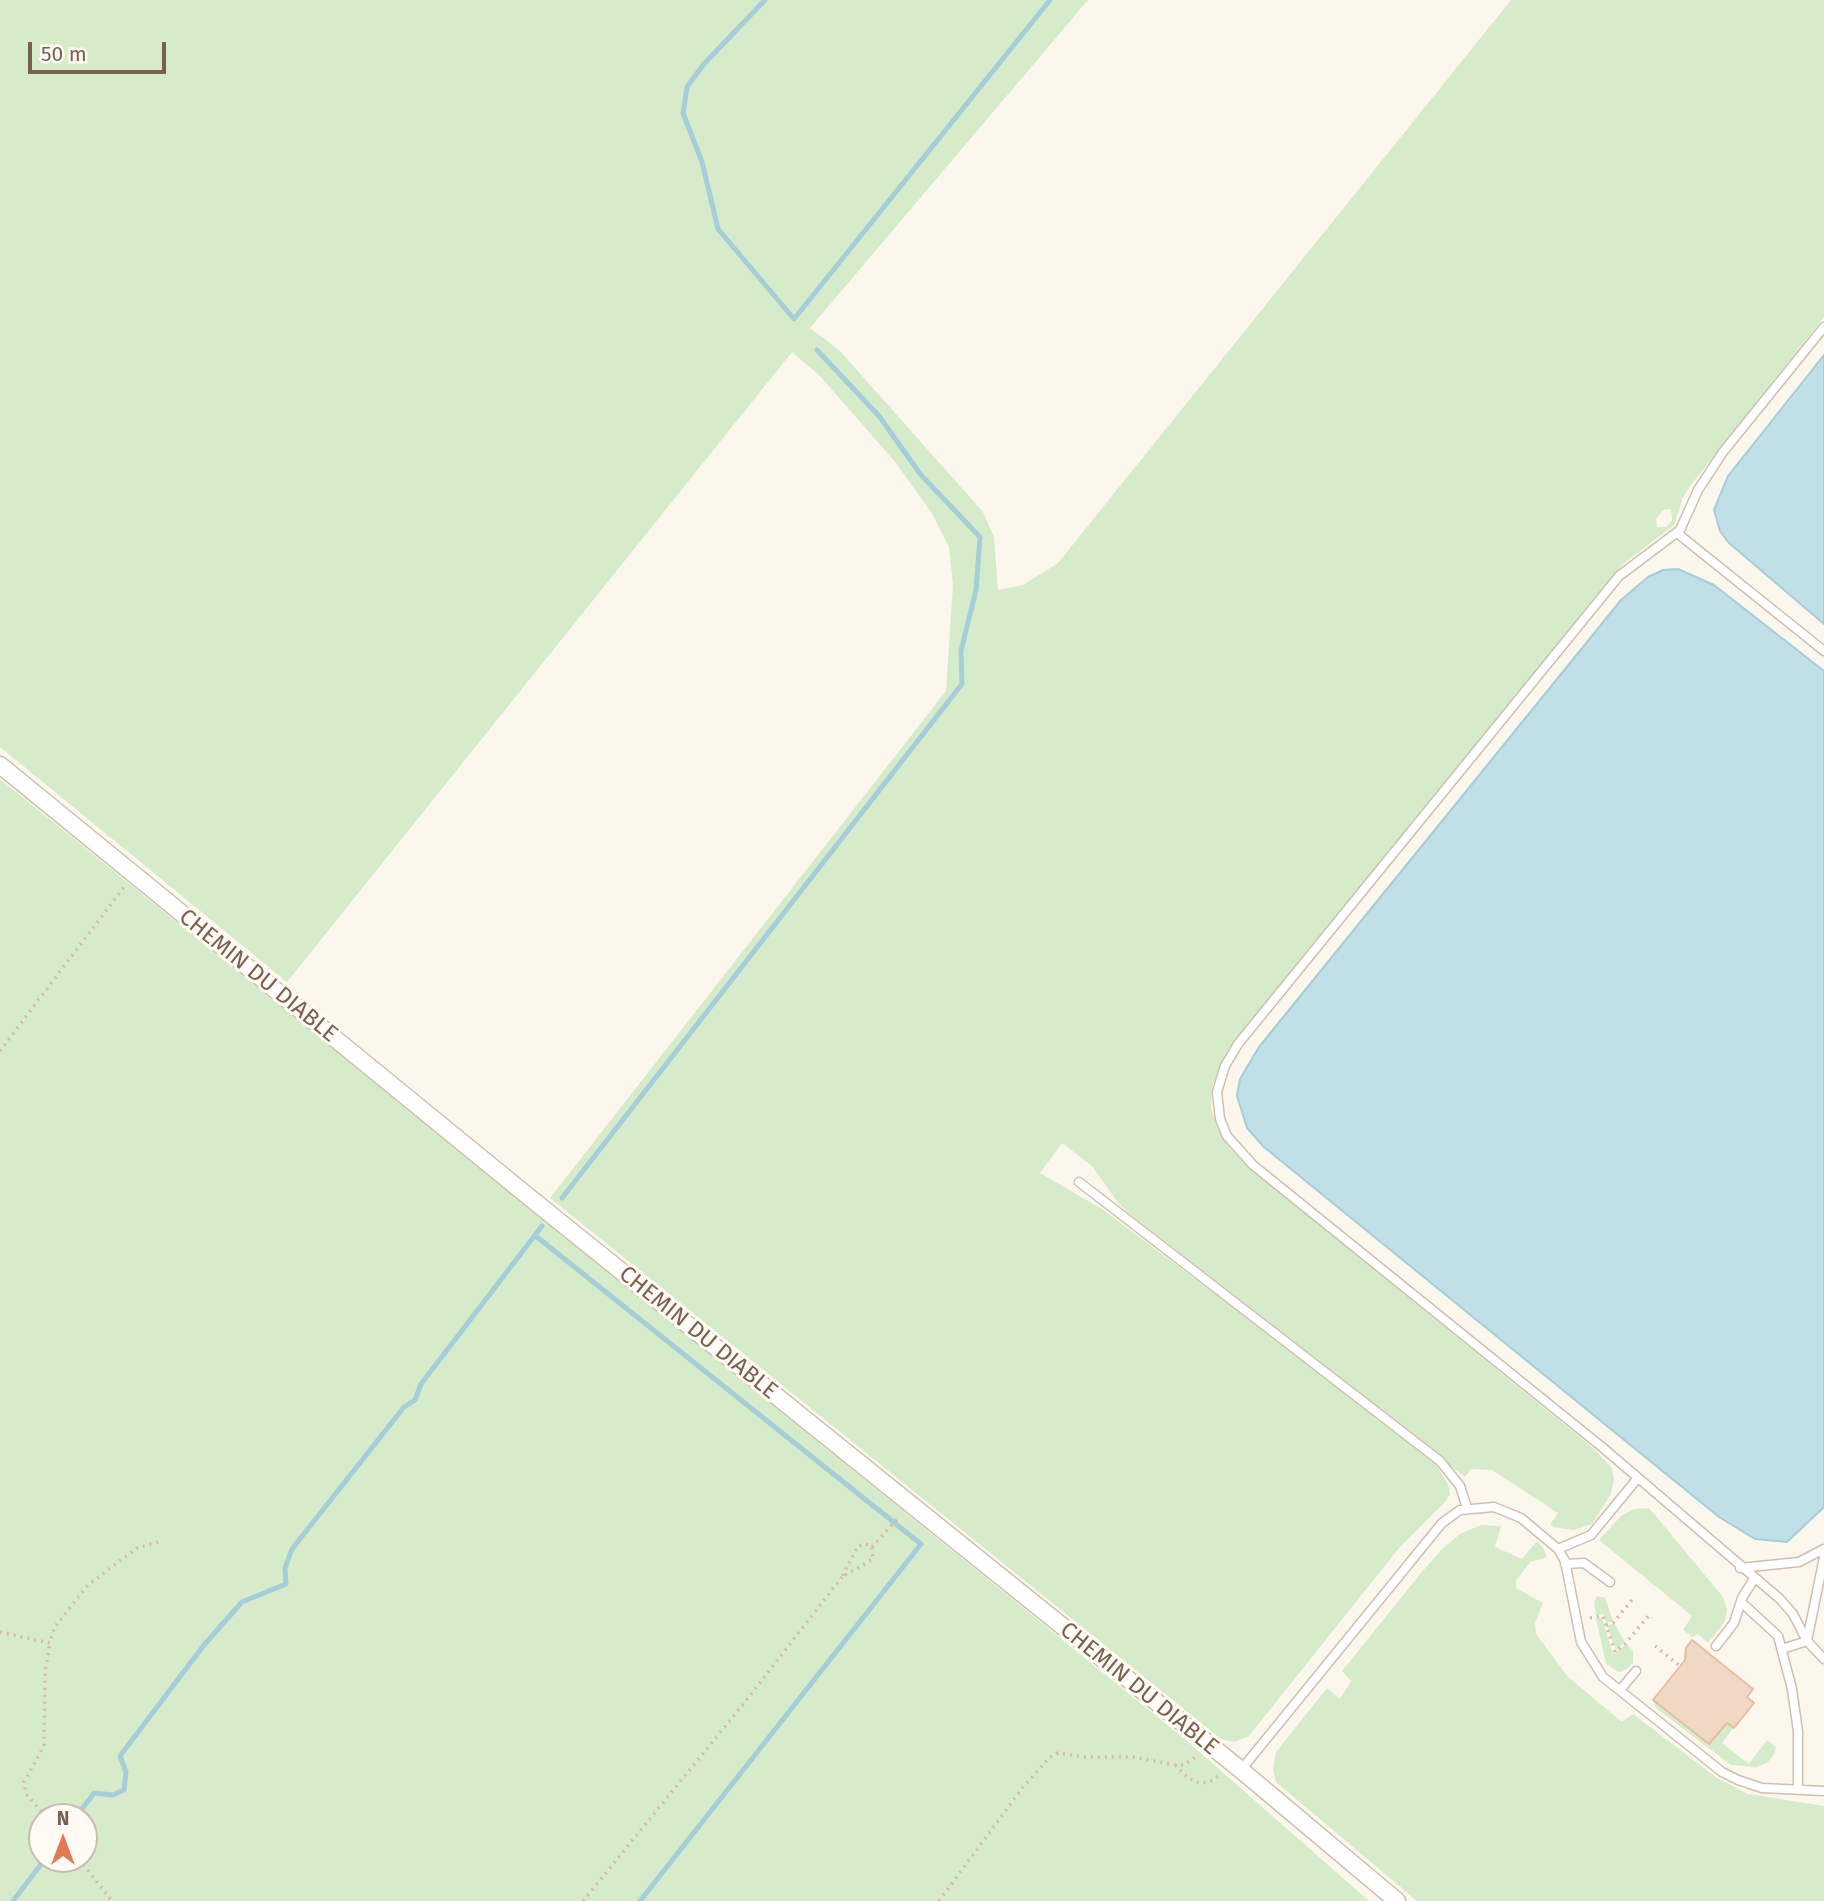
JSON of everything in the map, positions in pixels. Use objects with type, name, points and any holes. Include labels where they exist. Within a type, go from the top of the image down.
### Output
[{"type":"street","name":"CHEMIN DU DIABLE","points":[[0,765],[1237,1767],[1397,1901]]},
{"type":"lane","points":[[1824,327],[1723,452],[1698,489],[1677,533],[1619,576],[1238,1044],[1225,1066],[1217,1092],[1220,1119],[1227,1136],[1252,1164],[1755,1579],[1793,1614],[1807,1641],[1824,1659]]},
{"type":"lane","points":[[1677,533],[1824,651]]},
{"type":"lane","points":[[1079,1181],[1440,1461],[1460,1486],[1467,1508]]},
{"type":"lane","points":[[1558,1549],[1591,1535],[1637,1479]]},
{"type":"lane","points":[[1237,1767],[1451,1514],[1467,1508],[1494,1507],[1507,1511],[1532,1526],[1558,1549],[1565,1564],[1581,1642],[1603,1677],[1722,1772],[1762,1788],[1824,1791]]},
{"type":"lane","points":[[1740,1568],[1799,1562],[1824,1549]]},
{"type":"lane","points":[[1807,1641],[1824,1557]]},
{"type":"lane","points":[[1565,1564],[1584,1563],[1610,1581]]},
{"type":"lane","points":[[1716,1646],[1734,1623],[1741,1602],[1755,1579]]},
{"type":"lane","points":[[1741,1602],[1775,1631],[1782,1649],[1792,1689],[1798,1732],[1798,1789]]},
{"type":"lane","points":[[1782,1649],[1807,1641]]},
{"type":"lane","points":[[1620,1690],[1636,1671]]},
{"type":"path","points":[[0,1051],[134,874]]},
{"type":"path","points":[[842,1577],[867,1565],[873,1559],[872,1547],[910,1503]]},
{"type":"path","points":[[34,1803],[26,1794],[24,1782],[44,1746],[45,1672],[54,1628],[88,1585],[137,1548],[162,1541]]},
{"type":"path","points":[[583,1901],[745,1703],[842,1577],[858,1546],[866,1544],[872,1547]]},
{"type":"path","points":[[1606,1625],[1613,1623],[1632,1600]]},
{"type":"path","points":[[1595,1617],[1603,1616],[1615,1651],[1625,1644],[1650,1614]]},
{"type":"path","points":[[0,1632],[50,1643]]},
{"type":"path","points":[[1655,1646],[1680,1666]]},
{"type":"path","points":[[939,1901],[1023,1787],[1050,1757],[1058,1753],[1085,1757],[1133,1757],[1184,1765],[1195,1759],[1207,1743]]},
{"type":"path","points":[[1175,1765],[1187,1777],[1199,1783],[1210,1782],[1237,1767]]},
{"type":"path","points":[[90,1873],[112,1901]]},
{"type":"green space","points":[[0,0],[1088,0],[810,328],[840,351],[983,512],[994,537],[998,590],[1023,585],[1058,563],[1511,0],[1824,0],[1824,317],[1694,481],[1683,497],[1674,525],[1623,564],[1229,1048],[1212,1087],[1211,1108],[1217,1127],[1230,1148],[1247,1166],[1593,1448],[1612,1468],[1614,1479],[1611,1494],[1592,1524],[1574,1530],[1554,1527],[1550,1525],[1558,1513],[1492,1470],[1471,1469],[1465,1477],[1136,1219],[1119,1204],[1092,1166],[1062,1143],[1040,1173],[1102,1209],[1291,1351],[1436,1465],[1449,1486],[1450,1494],[1446,1501],[1399,1548],[1249,1736],[1234,1742],[1221,1739],[550,1198],[946,691],[953,585],[949,547],[931,512],[896,463],[819,375],[792,352],[287,982],[0,747]],"holes":[[[1671,509],[1672,520],[1666,527],[1657,527],[1656,519],[1663,510]]]},
{"type":"green space","points":[[0,779],[1186,1740],[1369,1901],[0,1901]]},
{"type":"green space","points":[[1649,1508],[1723,1597],[1727,1609],[1725,1621],[1708,1643],[1698,1634],[1693,1637],[1683,1630],[1692,1616],[1599,1540],[1621,1516],[1634,1509]]},
{"type":"green space","points":[[1481,1525],[1501,1526],[1495,1547],[1522,1559],[1537,1541],[1543,1548],[1547,1557],[1530,1562],[1516,1581],[1516,1588],[1543,1603],[1535,1623],[1536,1634],[1568,1677],[1622,1722],[1633,1714],[1717,1778],[1748,1794],[1824,1806],[1824,1901],[1417,1901],[1276,1782],[1273,1769],[1276,1752],[1327,1688],[1340,1699],[1351,1681],[1342,1671],[1421,1573],[1441,1550],[1460,1534]]},
{"type":"green space","points":[[1597,1596],[1605,1598],[1613,1621],[1606,1623],[1603,1614],[1596,1616],[1594,1602]]},
{"type":"green space","points":[[1596,1618],[1602,1618],[1613,1654],[1627,1644],[1633,1651],[1633,1663],[1627,1669],[1619,1672],[1606,1664]]},
{"type":"green space","points":[[1614,1623],[1625,1642],[1616,1650],[1607,1626]]},
{"type":"green space","points":[[1653,1700],[1709,1744],[1731,1717],[1740,1719],[1722,1743],[1749,1764],[1767,1740],[1776,1747],[1774,1754],[1768,1762],[1757,1767],[1731,1765],[1656,1708]]},
{"type":"water","points":[[1824,355],[1824,624],[1729,543],[1720,531],[1714,510],[1728,476]]},
{"type":"water","points":[[1678,569],[1714,585],[1824,671],[1824,1507],[1787,1542],[1755,1539],[1719,1517],[1264,1147],[1247,1128],[1237,1096],[1240,1079],[1259,1047],[1621,600],[1648,577],[1663,570]]},
{"type":"building","points":[[1692,1640],[1753,1689],[1747,1697],[1754,1703],[1734,1728],[1727,1723],[1709,1744],[1653,1700],[1685,1660],[1686,1648]]},
{"type":"waterway","points":[[765,0],[703,65],[687,87],[683,113],[702,162],[718,229],[794,319],[1050,0]]},
{"type":"waterway","points":[[562,1198],[962,684],[961,651],[976,590],[980,537],[921,475],[879,416],[817,350]]},
{"type":"waterway","points":[[86,1803],[94,1793],[113,1795],[124,1790],[126,1772],[120,1756],[204,1645],[242,1602],[286,1584],[285,1568],[292,1549],[404,1407],[415,1400],[421,1384],[542,1226]]},
{"type":"waterway","points":[[537,1237],[921,1544],[640,1901]]},
{"type":"waterway","points":[[13,1901],[34,1873]]}]
